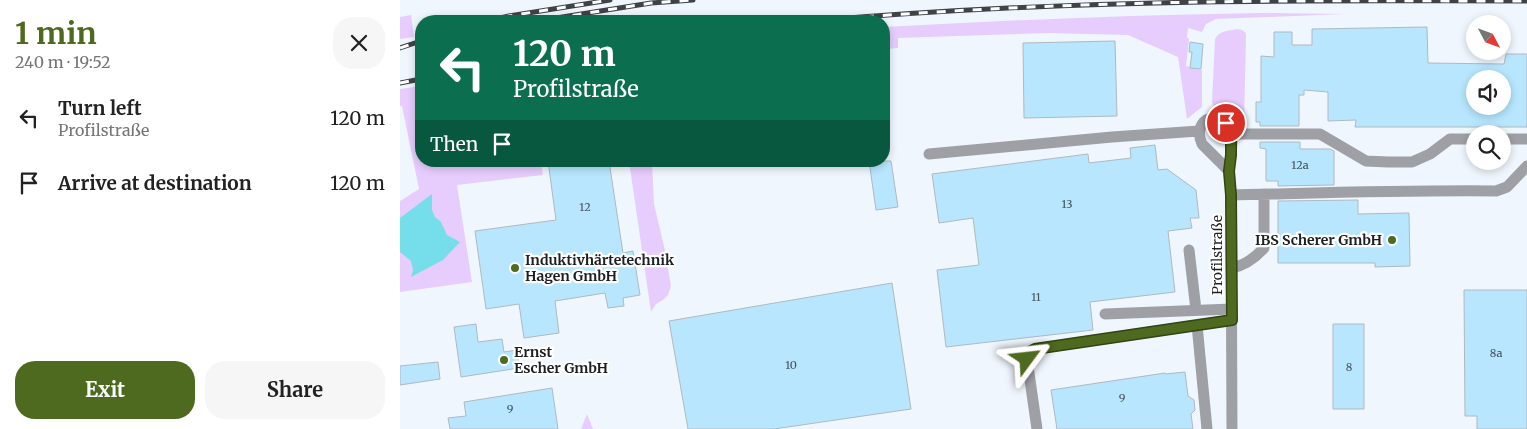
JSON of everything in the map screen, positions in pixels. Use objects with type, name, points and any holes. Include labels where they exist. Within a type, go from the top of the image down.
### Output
[{"type":"street","points":[[1229,171],[1199,139],[1199,131],[1204,122],[1210,119],[1215,118],[1226,123],[1231,134],[1320,134],[1366,161],[1412,162],[1430,154],[1450,139],[1466,139]]},
{"type":"street","points":[[929,154],[1199,131]]},
{"type":"street","name":"Profilstraße","points":[[1231,134],[1229,171],[1232,268],[1232,429]]},
{"type":"street","points":[[1511,139],[1527,139]]},
{"type":"street","points":[[1231,195],[1426,190],[1496,191],[1507,188],[1527,166]]},
{"type":"street","points":[[1232,268],[1244,266],[1264,248],[1264,194]]},
{"type":"street","points":[[1189,250],[1196,310]]},
{"type":"street","points":[[1105,314],[1196,310],[1232,315]]},
{"type":"street","points":[[1037,429],[1027,359],[1029,352],[1035,349],[1197,325],[1232,315]]},
{"type":"street","points":[[1197,325],[1207,429]]},
{"type":"shaded area","points":[[1345,14],[1216,19],[1206,24],[1202,32],[1188,28],[1187,37],[1189,39],[1186,66],[1202,70],[1202,107],[1187,119],[1178,57],[1128,35],[1049,33],[898,38],[898,48],[890,49],[890,27],[1166,15]]},
{"type":"shaded area","points":[[411,15],[414,37],[400,39],[400,17]]},
{"type":"shaded area","points":[[1237,29],[1246,33],[1244,124],[1227,111],[1214,106],[1212,102],[1215,39],[1222,32]]},
{"type":"shaded area","points":[[415,87],[415,167],[542,167],[543,175],[457,185],[472,282],[400,292],[400,201],[419,189],[402,106],[400,106],[400,89]]},
{"type":"shaded area","points":[[630,167],[652,167],[654,204],[671,286],[668,295],[656,304],[651,312]]},
{"type":"shaded area","points":[[587,414],[593,429],[581,429]]},
{"type":"water","points":[[432,194],[432,210],[435,217],[441,222],[447,235],[460,242],[443,260],[411,277],[413,270],[411,261],[400,252],[400,218]]},
{"type":"building","points":[[1427,27],[1428,63],[1504,64],[1505,60],[1511,60],[1511,54],[1527,54],[1527,127],[1466,125],[1466,127],[1355,127],[1356,120],[1328,121],[1328,92],[1304,90],[1304,95],[1299,95],[1299,126],[1260,126],[1260,122],[1256,122],[1256,102],[1261,102],[1261,56],[1274,57],[1274,32],[1292,32],[1292,45],[1312,45],[1312,29]]},
{"type":"building","points":[[1115,41],[1117,116],[1024,118],[1023,43]]},
{"type":"building","points":[[1190,42],[1203,44],[1201,69],[1190,68],[1192,52],[1189,52]]},
{"type":"building","points":[[1260,142],[1300,142],[1300,149],[1330,149],[1334,151],[1334,185],[1278,186],[1278,181],[1266,181],[1266,149],[1260,148]]},
{"type":"building","points":[[1155,145],[1158,170],[1167,169],[1196,190],[1199,218],[1190,218],[1192,228],[1168,231],[1175,292],[1090,302],[1093,330],[946,347],[937,270],[979,265],[973,218],[939,223],[932,174],[1088,154],[1089,163],[1131,158],[1130,148]]},
{"type":"building","points":[[891,161],[898,207],[876,210],[870,167],[890,167]]},
{"type":"building","points":[[549,167],[610,167],[623,253],[633,251],[640,295],[623,298],[624,306],[608,308],[605,293],[555,301],[559,333],[524,338],[519,304],[486,309],[475,231],[556,220]]},
{"type":"building","points":[[1358,200],[1358,214],[1409,213],[1410,266],[1375,267],[1375,263],[1278,263],[1278,201]]},
{"type":"building","points":[[892,283],[911,409],[774,429],[688,429],[669,321]]},
{"type":"building","points":[[1464,290],[1527,290],[1527,429],[1477,429],[1477,416],[1465,416]]},
{"type":"building","points":[[476,324],[478,342],[502,339],[504,352],[517,350],[519,368],[461,377],[454,327]]},
{"type":"building","points":[[1333,324],[1364,324],[1364,409],[1333,409]]},
{"type":"building","points":[[438,362],[440,379],[400,385],[400,366]]},
{"type":"building","points":[[1185,372],[1188,396],[1194,400],[1195,410],[1191,414],[1193,429],[1057,429],[1051,390],[1165,373]]},
{"type":"building","points":[[552,388],[558,429],[450,429],[448,418],[466,416],[464,402]]},
{"type":"railway","points":[[515,15],[610,0]]},
{"type":"railway","points":[[575,15],[651,3],[693,0]]},
{"type":"railway","points":[[890,15],[1105,4],[1284,1],[1527,1]]},
{"type":"railway","points":[[400,48],[415,43]]},
{"type":"railway","points":[[400,83],[415,80]]},
{"type":"place","name":"IBS Scherer GmbH","points":[[1392,240]]},
{"type":"place","name":"Induktivhärtetechnik Hagen GmbH","points":[[515,268]]},
{"type":"place","name":"Ernst Escher GmbH","points":[[504,360]]},
{"type":"route","points":[[1027,359],[1029,352],[1035,349],[1232,320],[1231,195],[1229,171],[1231,134],[1226,123]]}]
